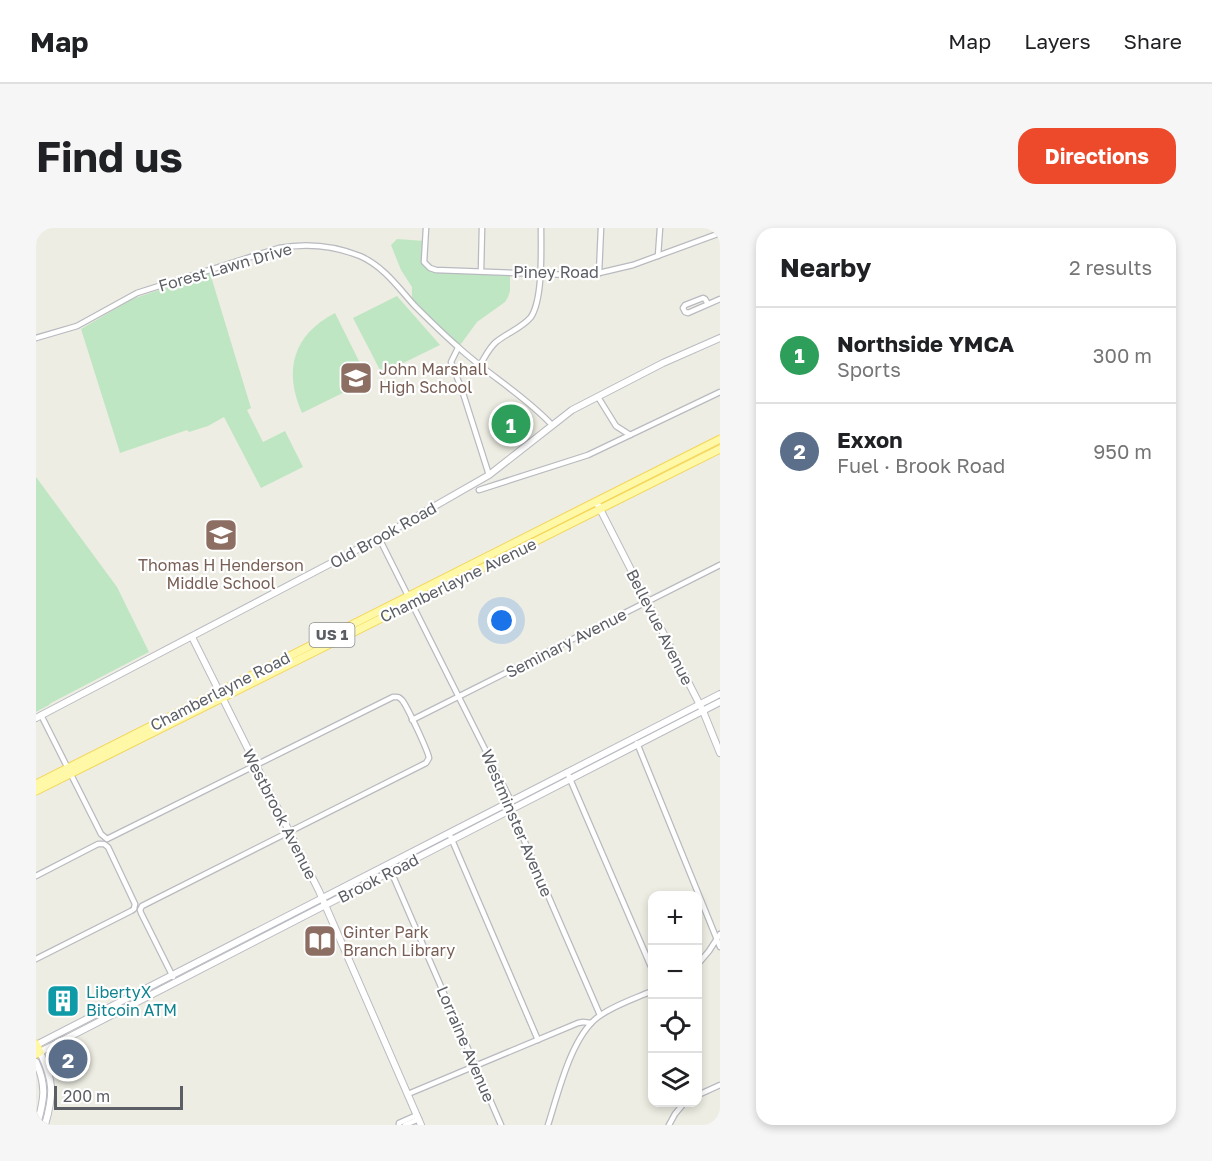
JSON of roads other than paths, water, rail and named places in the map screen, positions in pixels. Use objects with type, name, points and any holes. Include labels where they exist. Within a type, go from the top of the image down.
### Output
[{"type":"main road","name":"US 1","points":[[596,501],[720,439]]},
{"type":"main road","name":"Chamberlayne Avenue","points":[[410,600],[720,449]]},
{"type":"main road","name":"Chamberlayne Road","points":[[36,784],[69,771],[410,600],[596,501]]},
{"type":"main road","name":"US 1","points":[[36,792],[69,771]]},
{"type":"street","name":"Piney Road","points":[[426,228],[424,262],[436,270],[577,275],[625,268],[719,231]]},
{"type":"street","points":[[481,271],[482,228]]},
{"type":"street","points":[[480,365],[497,341],[530,318],[536,306],[542,228]]},
{"type":"street","points":[[599,273],[601,228]]},
{"type":"street","points":[[658,256],[660,228]]},
{"type":"street","name":"Forest Lawn Drive","points":[[36,338],[77,326],[137,293],[279,248],[296,245],[339,249],[372,262],[388,275],[458,348],[527,401],[552,425]]},
{"type":"street","points":[[708,304],[703,298],[683,308],[684,312],[688,313],[720,300]]},
{"type":"street","name":"Old Brook Road","points":[[39,717],[379,538],[489,475],[572,410],[663,363],[720,338]]},
{"type":"street","points":[[458,348],[451,362],[489,475]]},
{"type":"street","points":[[479,490],[588,455],[720,392]]},
{"type":"street","points":[[598,397],[615,426],[630,435]]},
{"type":"street","name":"Bellevue Avenue","points":[[596,501],[701,708],[720,753]]},
{"type":"street","name":"Westminster Avenue","points":[[379,538],[511,801],[511,810],[600,1015]]},
{"type":"street","name":"Seminary Avenue","points":[[412,720],[720,566]]},
{"type":"street","name":"Westbrook Avenue","points":[[192,637],[326,905],[419,1120]]},
{"type":"street","name":"Brook Road","points":[[37,1048],[322,898],[452,840],[511,810],[569,776],[701,708],[720,694]]},
{"type":"street","points":[[36,876],[393,697],[402,700],[428,752],[427,761],[36,959]]},
{"type":"street","name":"Brook Road","points":[[701,708],[720,702]]},
{"type":"street","points":[[39,717],[105,841],[175,982]]},
{"type":"street","points":[[637,741],[718,937],[720,947]]},
{"type":"street","points":[[569,776],[648,960]]},
{"type":"street","name":"Brook Road","points":[[37,1048],[175,982],[326,905],[448,833],[511,801],[569,776]]},
{"type":"street","points":[[448,833],[538,1040]]},
{"type":"street","name":"Lorraine Avenue","points":[[389,868],[501,1125]]},
{"type":"street","points":[[702,959],[718,937]]},
{"type":"street","points":[[548,1125],[573,1050],[591,1023],[616,1006],[648,993]]},
{"type":"street","points":[[408,1094],[580,1022],[591,1023]]},
{"type":"street","points":[[37,1048],[49,1072],[52,1089],[51,1106],[45,1125]]},
{"type":"street","points":[[36,1062],[42,1078],[44,1095],[37,1125]]},
{"type":"street","points":[[702,1093],[720,1085]]},
{"type":"street","points":[[669,1125],[681,1107]]},
{"type":"street","points":[[399,1125],[399,1123],[419,1120]]},
{"type":"street","points":[[405,1125],[419,1120]]},
{"type":"place","name":"John Marshall High School","points":[[356,378]]},
{"type":"place","name":"Northside YMCA","points":[[511,424]]},
{"type":"place","name":"Thomas H Henderson Middle School","points":[[221,535]]},
{"type":"place","name":"Ginter Park Branch Library","points":[[320,941]]},
{"type":"place","name":"LibertyX Bitcoin ATM","points":[[63,1001]]},
{"type":"place","name":"Exxon","points":[[68,1059]]}]
